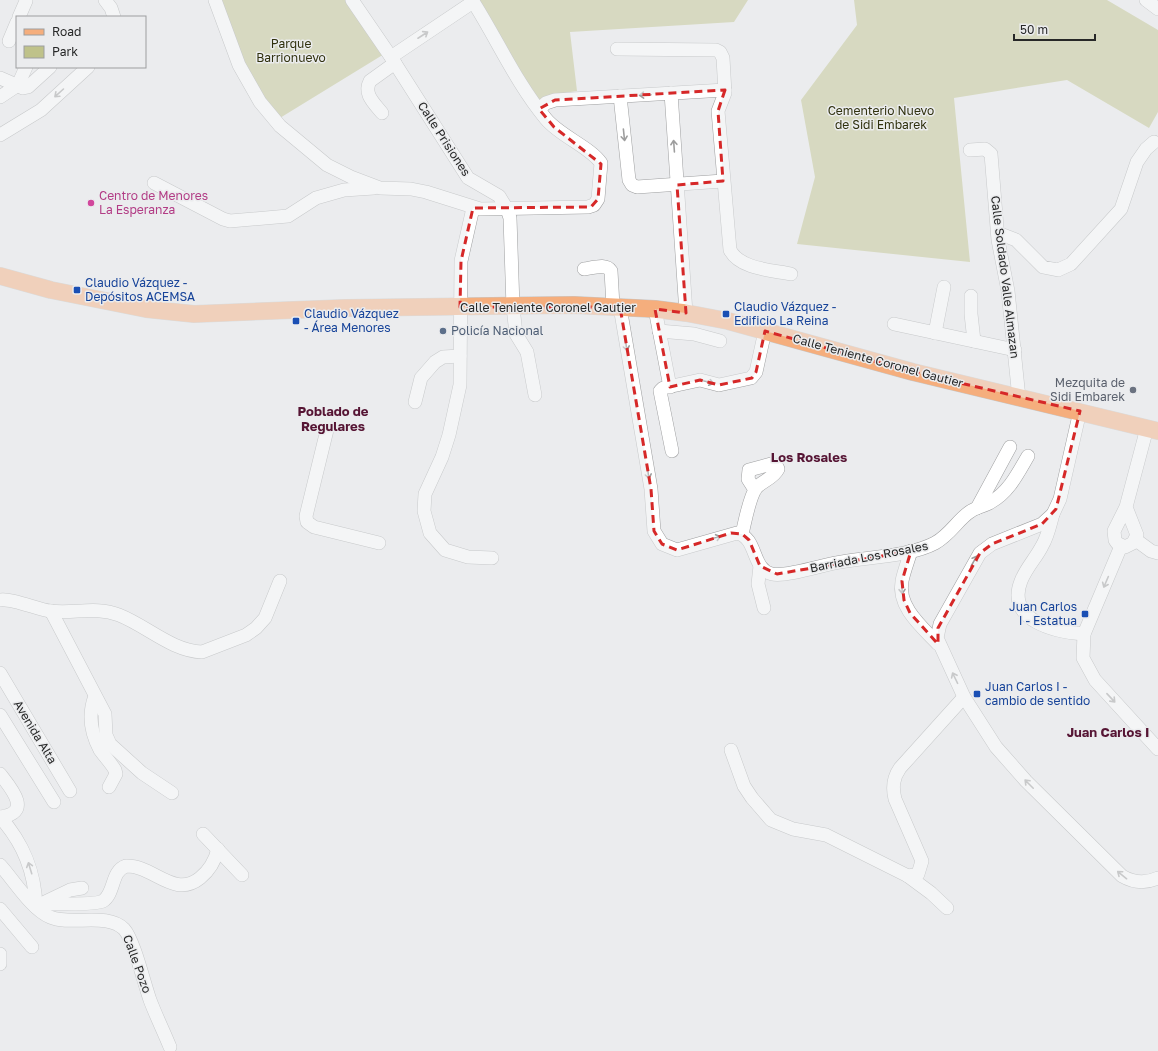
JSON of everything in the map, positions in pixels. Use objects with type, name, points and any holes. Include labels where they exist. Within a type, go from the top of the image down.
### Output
[{"type":"main road","name":"Calle Teniente Coronel Gautier","points":[[0,276],[51,290],[146,309],[188,314],[345,308],[460,307],[616,307],[655,309],[686,313],[766,331],[913,372],[1019,398],[1080,411],[1152,430]]},
{"type":"street","points":[[105,0],[111,8],[114,16]]},
{"type":"street","points":[[215,0],[239,65],[260,102],[280,126],[327,165],[351,177],[380,188]]},
{"type":"street","name":"Calle Prisiones","points":[[352,0],[393,60],[468,178],[499,196],[507,209]]},
{"type":"street","points":[[1146,0],[1158,9]]},
{"type":"street","points":[[19,16],[26,1]]},
{"type":"street","points":[[154,183],[223,220],[230,221],[288,216],[316,198],[344,190],[380,188],[411,189],[426,192],[473,208],[507,209],[588,207],[594,205],[598,199],[601,168],[599,160],[554,128],[539,109],[473,1],[393,60],[368,85],[368,95],[382,113]]},
{"type":"street","points":[[9,41],[16,24]]},
{"type":"street","points":[[617,49],[718,50],[723,58],[725,90],[724,97],[718,111],[728,245],[732,254],[743,263],[791,274]]},
{"type":"street","points":[[0,97],[18,85],[26,68]]},
{"type":"street","points":[[0,78],[28,87],[49,68]]},
{"type":"street","points":[[0,135],[41,110],[87,68]]},
{"type":"street","points":[[539,109],[546,103],[555,100],[725,90]]},
{"type":"street","points":[[671,93],[686,313]]},
{"type":"street","points":[[620,96],[630,183],[637,187],[723,181]]},
{"type":"street","points":[[998,234],[1016,240],[1043,267],[1058,270],[1067,266],[1121,210],[1135,166],[1140,156],[1154,142]]},
{"type":"street","name":"Calle Soldado Valle Almazan","points":[[970,150],[985,149],[991,154],[998,234],[1008,292],[1019,398]]},
{"type":"street","points":[[473,208],[461,261],[460,385],[454,419],[442,456],[425,494],[425,518],[434,539],[446,550],[468,556],[492,558]]},
{"type":"street","points":[[507,209],[510,218],[513,307],[516,334],[527,352],[535,395]]},
{"type":"street","points":[[584,269],[604,267],[610,268],[611,271],[616,307],[651,489],[656,536],[666,547],[677,550],[732,533],[742,534],[749,540],[760,566],[758,584],[764,608]]},
{"type":"street","points":[[935,333],[944,287]]},
{"type":"street","points":[[971,296],[974,341]]},
{"type":"street","points":[[655,309],[670,387]]},
{"type":"street","points":[[894,324],[1015,350]]},
{"type":"street","points":[[659,331],[688,333],[720,340]]},
{"type":"street","points":[[672,451],[659,393],[661,389],[700,380],[719,385],[751,378],[756,372],[766,331]]},
{"type":"street","points":[[415,402],[421,378],[435,362],[443,357],[460,356]]},
{"type":"street","points":[[1080,411],[1060,499],[1053,514],[1046,538],[1022,580],[1019,600],[1025,614],[1036,623],[1056,630],[1084,634]]},
{"type":"street","points":[[327,430],[306,516],[307,522],[314,527],[379,543]]},
{"type":"street","points":[[1136,540],[1130,546],[1121,546],[1115,540],[1114,536],[1126,507],[1152,430]]},
{"type":"street","points":[[977,508],[1010,447]]},
{"type":"street","name":"Barriada Los Rosales","points":[[760,566],[768,572],[782,574],[842,561],[911,551],[926,547],[942,539],[966,515],[977,508],[990,503],[1006,490],[1028,456]]},
{"type":"street","points":[[742,534],[755,490]]},
{"type":"street","points":[[1126,507],[1132,526],[1135,530],[1136,540],[1151,551],[1158,553]]},
{"type":"street","points":[[938,644],[938,628],[980,553],[992,544],[1036,527],[1053,514]]},
{"type":"street","points":[[1117,528],[1124,524],[1132,526]]},
{"type":"street","points":[[1121,546],[1084,634],[1084,658],[1090,674],[1158,749]]},
{"type":"street","points":[[911,551],[902,581],[904,600],[910,613],[938,644],[964,697],[983,730],[1010,764],[1122,876],[1137,882],[1144,882],[1158,878]]},
{"type":"street","points":[[0,600],[51,611],[87,610],[113,613],[169,642],[196,652],[202,652],[246,635],[256,628],[265,618],[280,581]]},
{"type":"street","points":[[51,611],[105,714],[106,735],[110,744],[142,773],[172,793]]},
{"type":"street","name":"Avenida Alta","points":[[0,673],[70,791]]},
{"type":"street","points":[[95,696],[91,711],[92,726],[100,750],[115,770],[116,774],[110,787]]},
{"type":"street","points":[[908,876],[918,874],[922,861],[894,799],[893,792],[895,778],[900,768],[964,697]]},
{"type":"street","points":[[0,715],[54,802]]},
{"type":"street","points":[[731,750],[744,786],[771,820],[793,829],[826,835],[908,876],[931,893],[947,908]]},
{"type":"street","points":[[0,774],[16,795],[18,803],[15,812],[9,816],[0,817]]},
{"type":"street","points":[[0,817],[18,839],[27,858],[33,878],[38,905]]},
{"type":"street","points":[[203,834],[242,875]]},
{"type":"street","points":[[38,905],[99,903],[108,897],[118,872],[126,866],[137,868],[174,884],[184,886],[194,883],[213,864],[218,849]]},
{"type":"street","name":"Calle Pozo","points":[[0,865],[38,905],[44,914],[54,919],[111,922],[123,929],[130,939],[151,1002],[170,1047]]},
{"type":"street","points":[[38,905],[64,892],[82,888]]},
{"type":"street","points":[[0,908],[32,947]]},
{"type":"street","points":[[0,954],[0,964]]},
{"type":"highlighted area","points":[[725,90],[718,111],[723,181],[677,185],[686,313],[655,309],[670,387],[700,380],[719,385],[752,378],[756,372],[765,331],[913,372],[1080,411],[1056,509],[1042,524],[992,544],[980,553],[938,628],[938,644],[910,613],[904,600],[902,581],[911,551],[777,574],[760,566],[749,540],[742,534],[731,533],[677,550],[662,544],[654,531],[651,489],[620,307],[460,307],[461,261],[473,208],[591,207],[598,199],[601,164],[554,127],[539,109],[555,100]]},
{"type":"green space","name":"Parque Barrionuevo","points":[[214,0],[352,0],[383,43],[394,48],[275,121],[258,100]]},
{"type":"green space","points":[[473,0],[748,0],[734,22],[570,32],[577,91],[558,94],[542,109]]},
{"type":"green space","name":"Cementerio Nuevo de Sidi Embarek","points":[[854,0],[1107,0],[1158,30],[1158,112],[1149,128],[1067,80],[954,98],[970,262],[797,244],[815,177],[801,100],[857,25]]},
{"type":"place","name":"Centro de Menores La Esperanza","points":[[91,203]]},
{"type":"place","name":"Claudio Vázquez - Depósitos ACEMSA","points":[[77,290]]},
{"type":"place","name":"Claudio Vázquez - Edificio La Reina","points":[[726,314]]},
{"type":"place","name":"Claudio Vázquez - Área Menores","points":[[296,321]]},
{"type":"place","name":"Policía Nacional","points":[[443,331]]},
{"type":"place","name":"Mezquita de Sidi Embarek","points":[[1133,390]]},
{"type":"place","name":"Juan Carlos I - Estatua","points":[[1085,614]]},
{"type":"place","name":"Juan Carlos I - cambio de sentido","points":[[977,694]]},
{"type":"district","name":"Poblado de Regulares","points":[[333,418]]},
{"type":"district","name":"Los Rosales","points":[[809,457]]},
{"type":"district","name":"Juan Carlos I","points":[[1108,732]]}]
